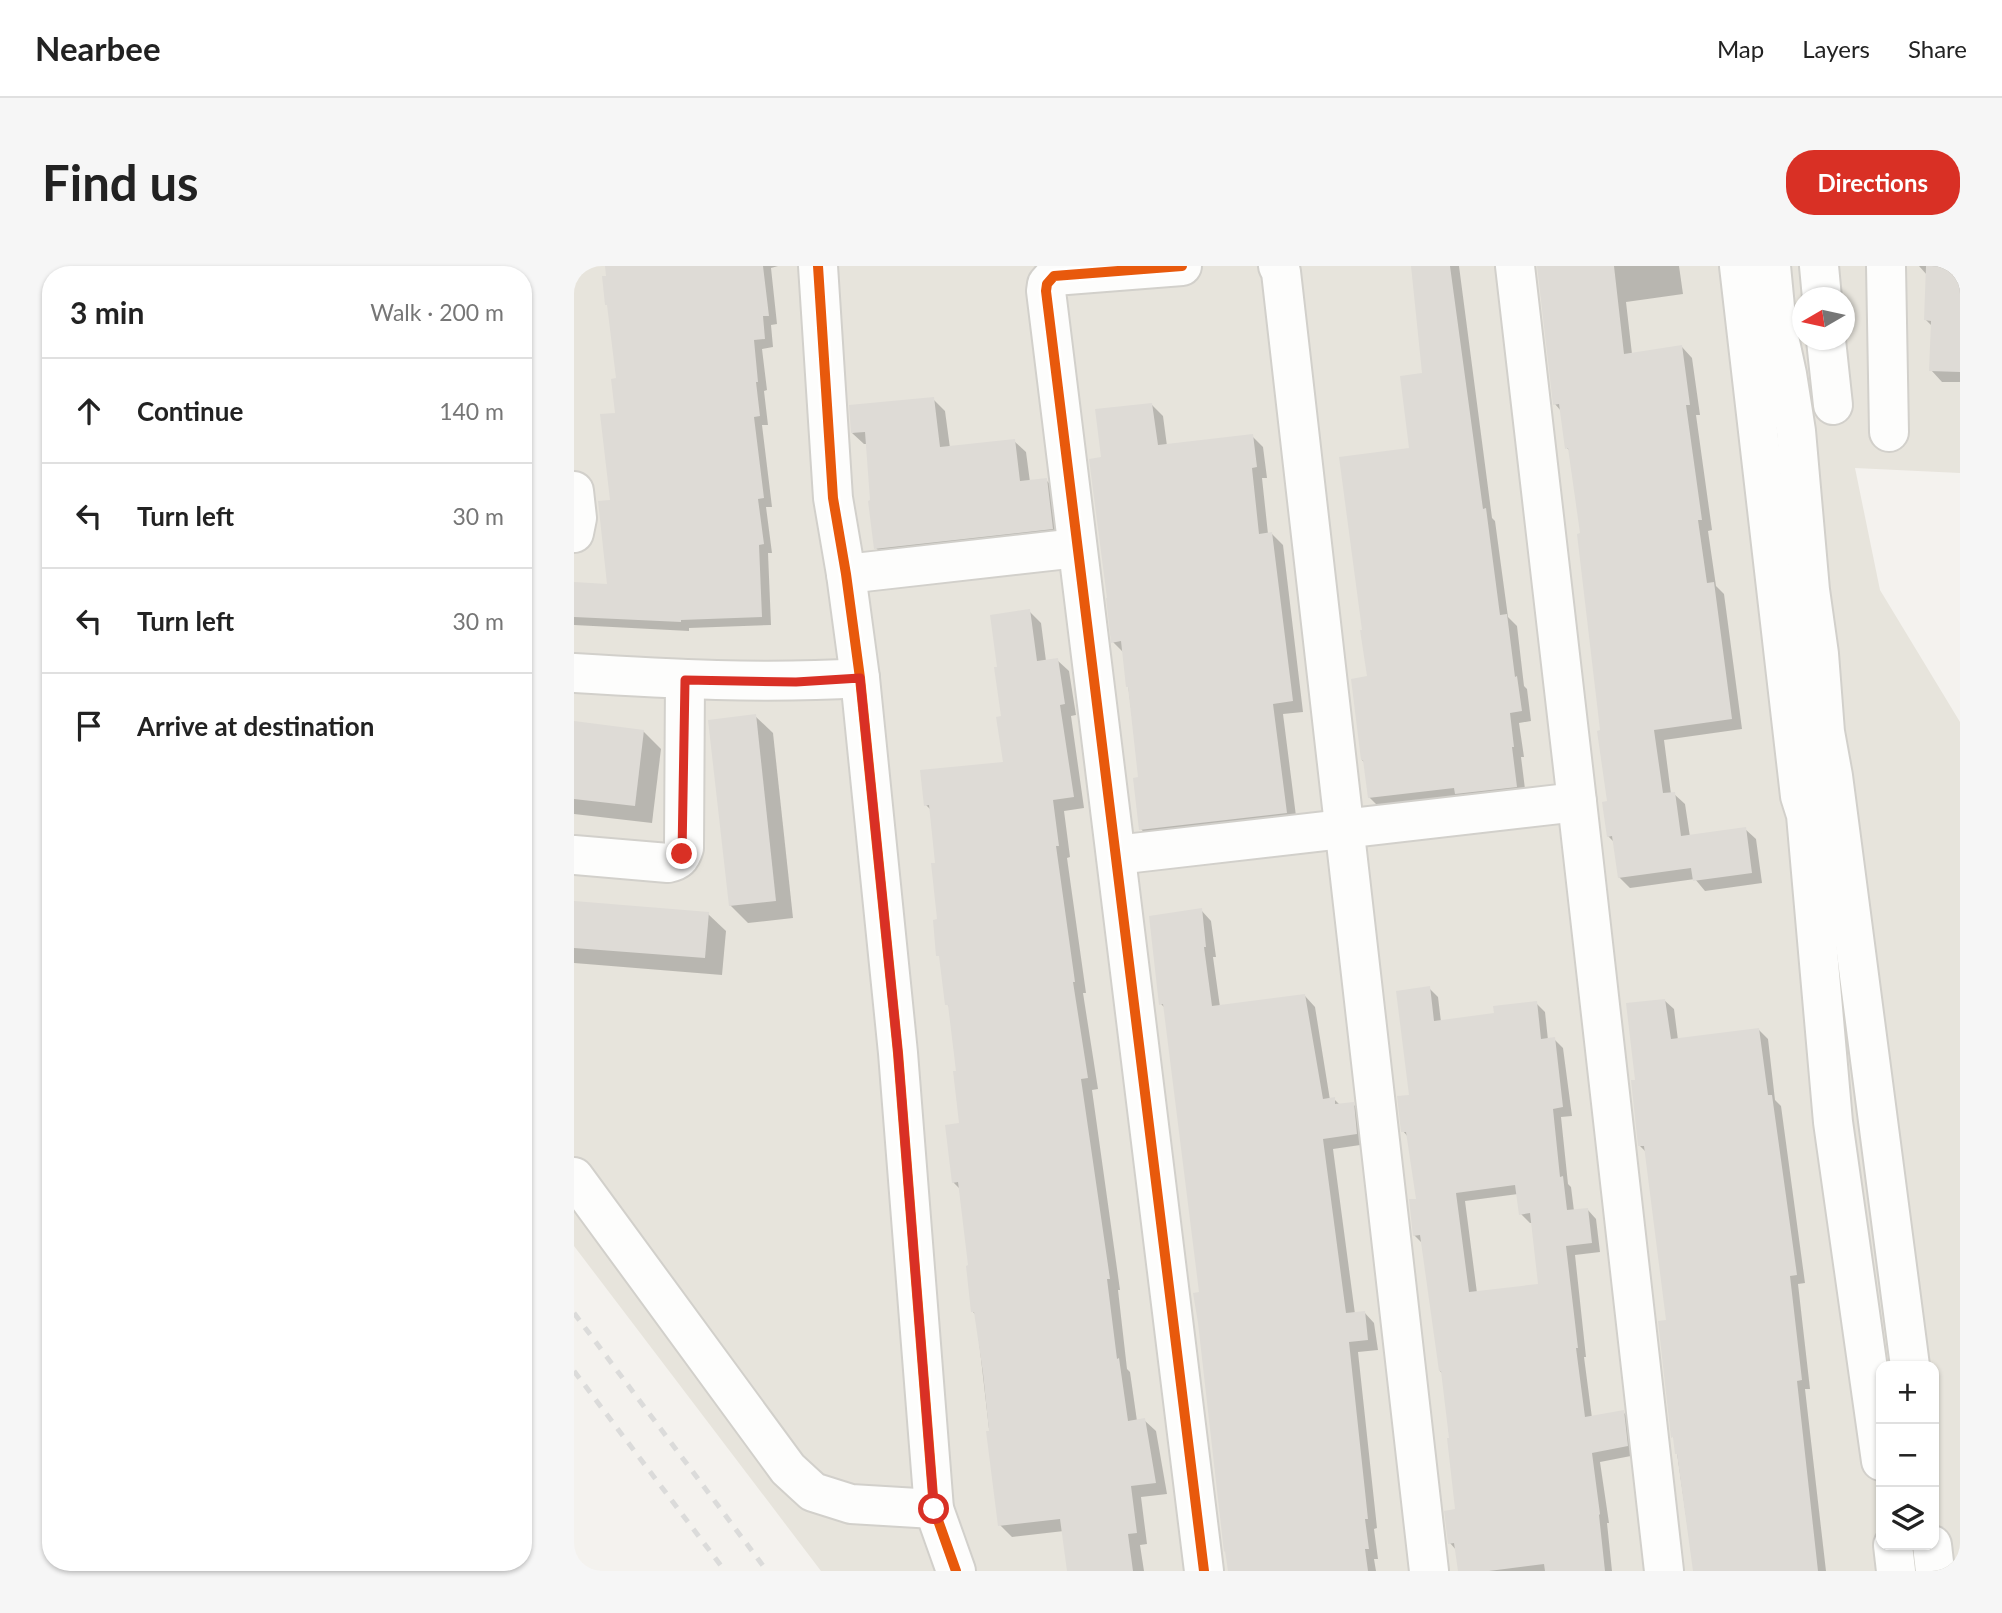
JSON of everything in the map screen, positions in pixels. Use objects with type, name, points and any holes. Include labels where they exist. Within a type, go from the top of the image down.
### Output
[{"type":"street","points":[[818,266],[833,498],[860,678],[898,1053],[934,1509],[956,1571]]},
{"type":"street","points":[[1182,266],[1054,276],[1047,284],[1046,291],[1204,1571]]},
{"type":"street","points":[[1278,266],[1429,1571]]},
{"type":"street","points":[[1515,266],[1664,1571]]},
{"type":"street","points":[[1739,266],[1800,796],[1806,815],[1833,1122],[1876,1426]]},
{"type":"street","points":[[1770,266],[1777,328],[1796,431],[1802,519],[1819,654],[1825,733],[1909,1361]]},
{"type":"street","points":[[1819,266],[1821,287]]},
{"type":"street","points":[[1886,266],[1889,432]]},
{"type":"street","points":[[1827,350],[1833,405]]},
{"type":"street","points":[[574,491],[577,518],[574,533]]},
{"type":"street","points":[[846,574],[1077,548]]},
{"type":"street","points":[[574,673],[685,680],[796,682],[860,678]]},
{"type":"street","points":[[574,855],[668,863],[681,858],[684,848],[685,680]]},
{"type":"street","points":[[1116,855],[1577,802]]},
{"type":"street","points":[[574,1177],[788,1469],[813,1492],[850,1504],[934,1509]]},
{"type":"street","points":[[1894,1550],[1896,1571]]},
{"type":"street","points":[[1933,1550],[1935,1571]]},
{"type":"shaded area","points":[[574,266],[1960,266],[1960,473],[1855,468],[1880,590],[1960,722],[1960,1571],[821,1571],[574,1246]]},
{"type":"building","points":[[605,266],[763,266],[769,316],[763,316],[765,339],[754,340],[760,416],[754,417],[764,498],[758,499],[764,544],[759,545],[762,617],[681,622],[574,617],[574,582],[607,584],[598,501],[610,500],[600,414],[615,413],[611,379],[616,378],[602,276],[606,276]]},
{"type":"building","points":[[1411,266],[1450,266],[1500,615],[1507,614],[1522,711],[1510,713],[1517,787],[1455,794],[1454,788],[1368,798],[1351,679],[1367,676],[1339,457],[1409,448],[1400,376],[1422,373]]},
{"type":"building","points":[[1537,266],[1614,266],[1624,354],[1682,345],[1690,405],[1686,405],[1702,520],[1698,520],[1707,583],[1714,582],[1732,719],[1654,730],[1663,793],[1675,792],[1681,836],[1746,827],[1752,873],[1693,881],[1691,868],[1618,878],[1612,836],[1607,837],[1602,802],[1607,801],[1597,731],[1600,730],[1577,534],[1580,533],[1559,404],[1553,405]]},
{"type":"building","points":[[1926,266],[1960,266],[1960,372],[1929,371],[1931,321],[1924,320]]},
{"type":"building","points":[[934,397],[940,447],[1015,439],[1020,481],[1047,478],[1053,529],[874,549],[868,501],[865,432],[851,433],[849,405]]},
{"type":"building","points":[[1152,403],[1158,445],[1253,434],[1257,467],[1252,468],[1259,534],[1272,532],[1293,701],[1273,704],[1287,813],[1139,830],[1133,778],[1138,777],[1128,687],[1121,641],[1111,643],[1089,459],[1101,457],[1095,409]]},
{"type":"building","points":[[1030,609],[1037,661],[1058,658],[1065,704],[1060,705],[1074,797],[1053,800],[1073,982],[1088,1078],[1081,1079],[1110,1279],[1107,1279],[1117,1359],[1119,1358],[1128,1421],[1145,1418],[1156,1483],[1131,1486],[1137,1533],[1128,1534],[1133,1571],[1067,1571],[1060,1519],[998,1526],[986,1431],[989,1431],[983,1373],[974,1312],[971,1312],[958,1182],[952,1183],[945,1125],[959,1123],[953,1071],[956,1071],[948,1005],[945,1005],[939,956],[936,956],[933,920],[937,919],[931,863],[935,863],[929,805],[924,806],[920,770],[1003,762],[996,717],[1001,716],[990,615]]},
{"type":"building","points":[[756,714],[776,901],[729,906],[708,720]]},
{"type":"building","points":[[574,721],[644,730],[635,806],[574,799]]},
{"type":"building","points":[[574,901],[709,912],[705,958],[574,948]]},
{"type":"building","points":[[1202,908],[1212,1006],[1305,994],[1323,1099],[1335,1097],[1335,1104],[1354,1102],[1357,1134],[1323,1139],[1346,1313],[1365,1311],[1368,1340],[1349,1342],[1368,1519],[1365,1519],[1369,1549],[1365,1549],[1368,1571],[1228,1571],[1193,1293],[1199,1292],[1163,1004],[1159,1005],[1149,916]]},
{"type":"building","points":[[1430,986],[1434,1021],[1494,1013],[1493,1006],[1537,1001],[1541,1039],[1555,1037],[1563,1107],[1553,1109],[1560,1177],[1563,1176],[1567,1210],[1588,1208],[1592,1243],[1566,1246],[1585,1417],[1624,1410],[1628,1446],[1592,1453],[1605,1571],[1545,1571],[1544,1564],[1489,1571],[1458,1571],[1454,1543],[1448,1544],[1444,1511],[1455,1509],[1449,1438],[1420,1235],[1413,1236],[1409,1199],[1416,1199],[1406,1132],[1401,1132],[1397,1096],[1409,1095],[1396,991]],"holes":[[[1515,1185],[1519,1215],[1530,1213],[1538,1284],[1469,1292],[1456,1193]]]},
{"type":"building","points":[[1665,999],[1671,1039],[1759,1028],[1768,1095],[1772,1095],[1797,1275],[1790,1276],[1802,1380],[1797,1381],[1818,1571],[1693,1571],[1677,1454],[1673,1437],[1671,1438],[1658,1321],[1666,1320],[1644,1146],[1638,1146],[1631,1080],[1635,1080],[1626,1003]]},
{"type":"railway","points":[[574,1313],[767,1571]]},
{"type":"railway","points":[[574,1371],[725,1571]]},
{"type":"cycle path","points":[[818,266],[833,498],[860,678],[898,1053],[934,1509],[956,1571]]},
{"type":"cycle path","points":[[1182,266],[1054,276],[1047,284],[1046,291],[1204,1571]]},
{"type":"route","points":[[682,854],[685,680],[796,682],[860,678],[898,1053],[934,1509]]}]
